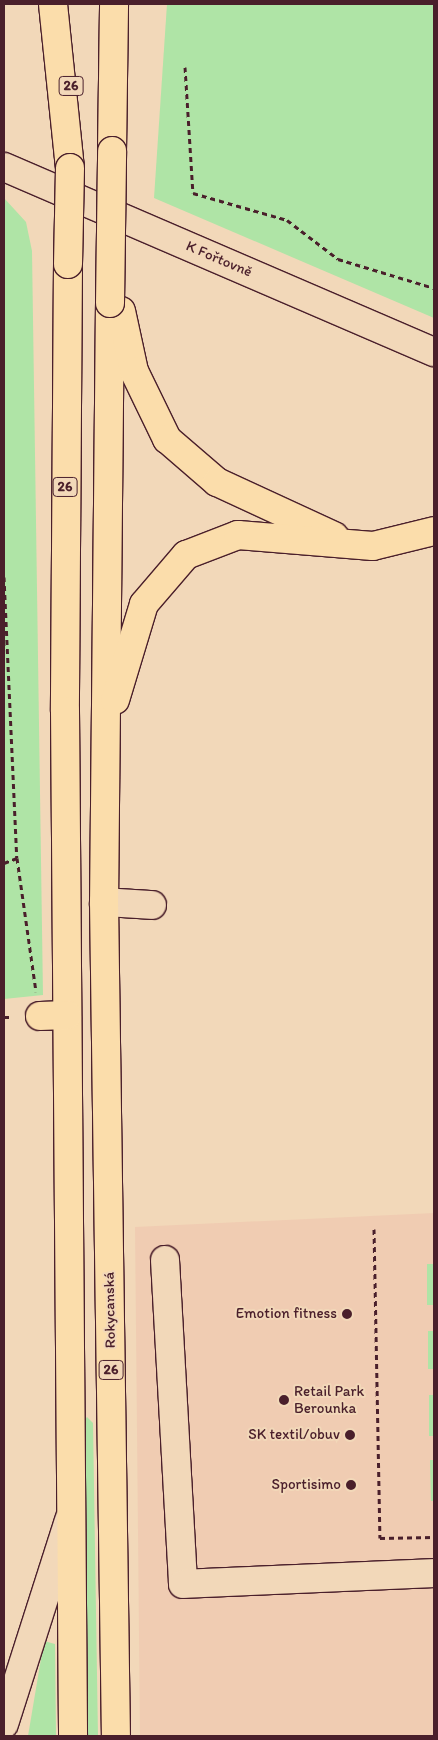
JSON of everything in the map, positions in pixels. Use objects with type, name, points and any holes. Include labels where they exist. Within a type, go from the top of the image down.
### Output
[{"type":"highway","points":[[53,4],[70,168]]},
{"type":"highway","name":"26","points":[[72,4],[54,1015],[70,1518],[73,1736]]},
{"type":"highway","name":"26","points":[[104,902],[104,745],[115,304],[110,248],[114,4]]},
{"type":"highway","points":[[115,304],[145,400],[167,438],[192,464],[218,482],[331,535],[392,543]]},
{"type":"highway","points":[[104,745],[144,604],[186,554],[238,535],[267,534],[356,546],[392,543],[434,531]]},
{"type":"highway","name":"Rokycanská","points":[[104,902],[116,1736]]},
{"type":"street","name":"K Fořtovně","points":[[4,167],[434,352]]},
{"type":"street","points":[[104,902],[152,905]]},
{"type":"street","points":[[165,1260],[183,1584],[434,1573]]},
{"type":"street","points":[[4,1724],[70,1518]]},
{"type":"path","points":[[186,67],[193,193],[287,220],[338,259],[434,288]]},
{"type":"path","points":[[4,577],[17,858],[54,1015],[4,1017]]},
{"type":"path","points":[[4,863],[17,858]]},
{"type":"path","points":[[374,1229],[380,1538],[434,1537]]},
{"type":"shaded area","points":[[434,1213],[434,1736],[140,1736],[135,1227]]},
{"type":"green space","points":[[167,4],[434,4],[434,318],[154,198]]},
{"type":"green space","points":[[4,198],[26,222],[32,251],[43,995],[4,999]]},
{"type":"green space","points":[[427,1264],[434,1264],[434,1305],[427,1305]]},
{"type":"green space","points":[[428,1331],[434,1331],[434,1369],[428,1369]]},
{"type":"green space","points":[[429,1395],[434,1395],[434,1436],[429,1436]]},
{"type":"green space","points":[[87,1417],[93,1423],[98,1736],[87,1736],[82,1423]]},
{"type":"green space","points":[[430,1460],[434,1460],[434,1501],[431,1501]]},
{"type":"green space","points":[[44,1641],[55,1644],[56,1736],[28,1736]]},
{"type":"place","name":"Emotion fitness","points":[[347,1314]]},
{"type":"place","name":"Retail Park Berounka","points":[[284,1400]]},
{"type":"place","name":"SK textil/obuv","points":[[350,1435]]},
{"type":"place","name":"Sportisimo","points":[[351,1485]]}]
